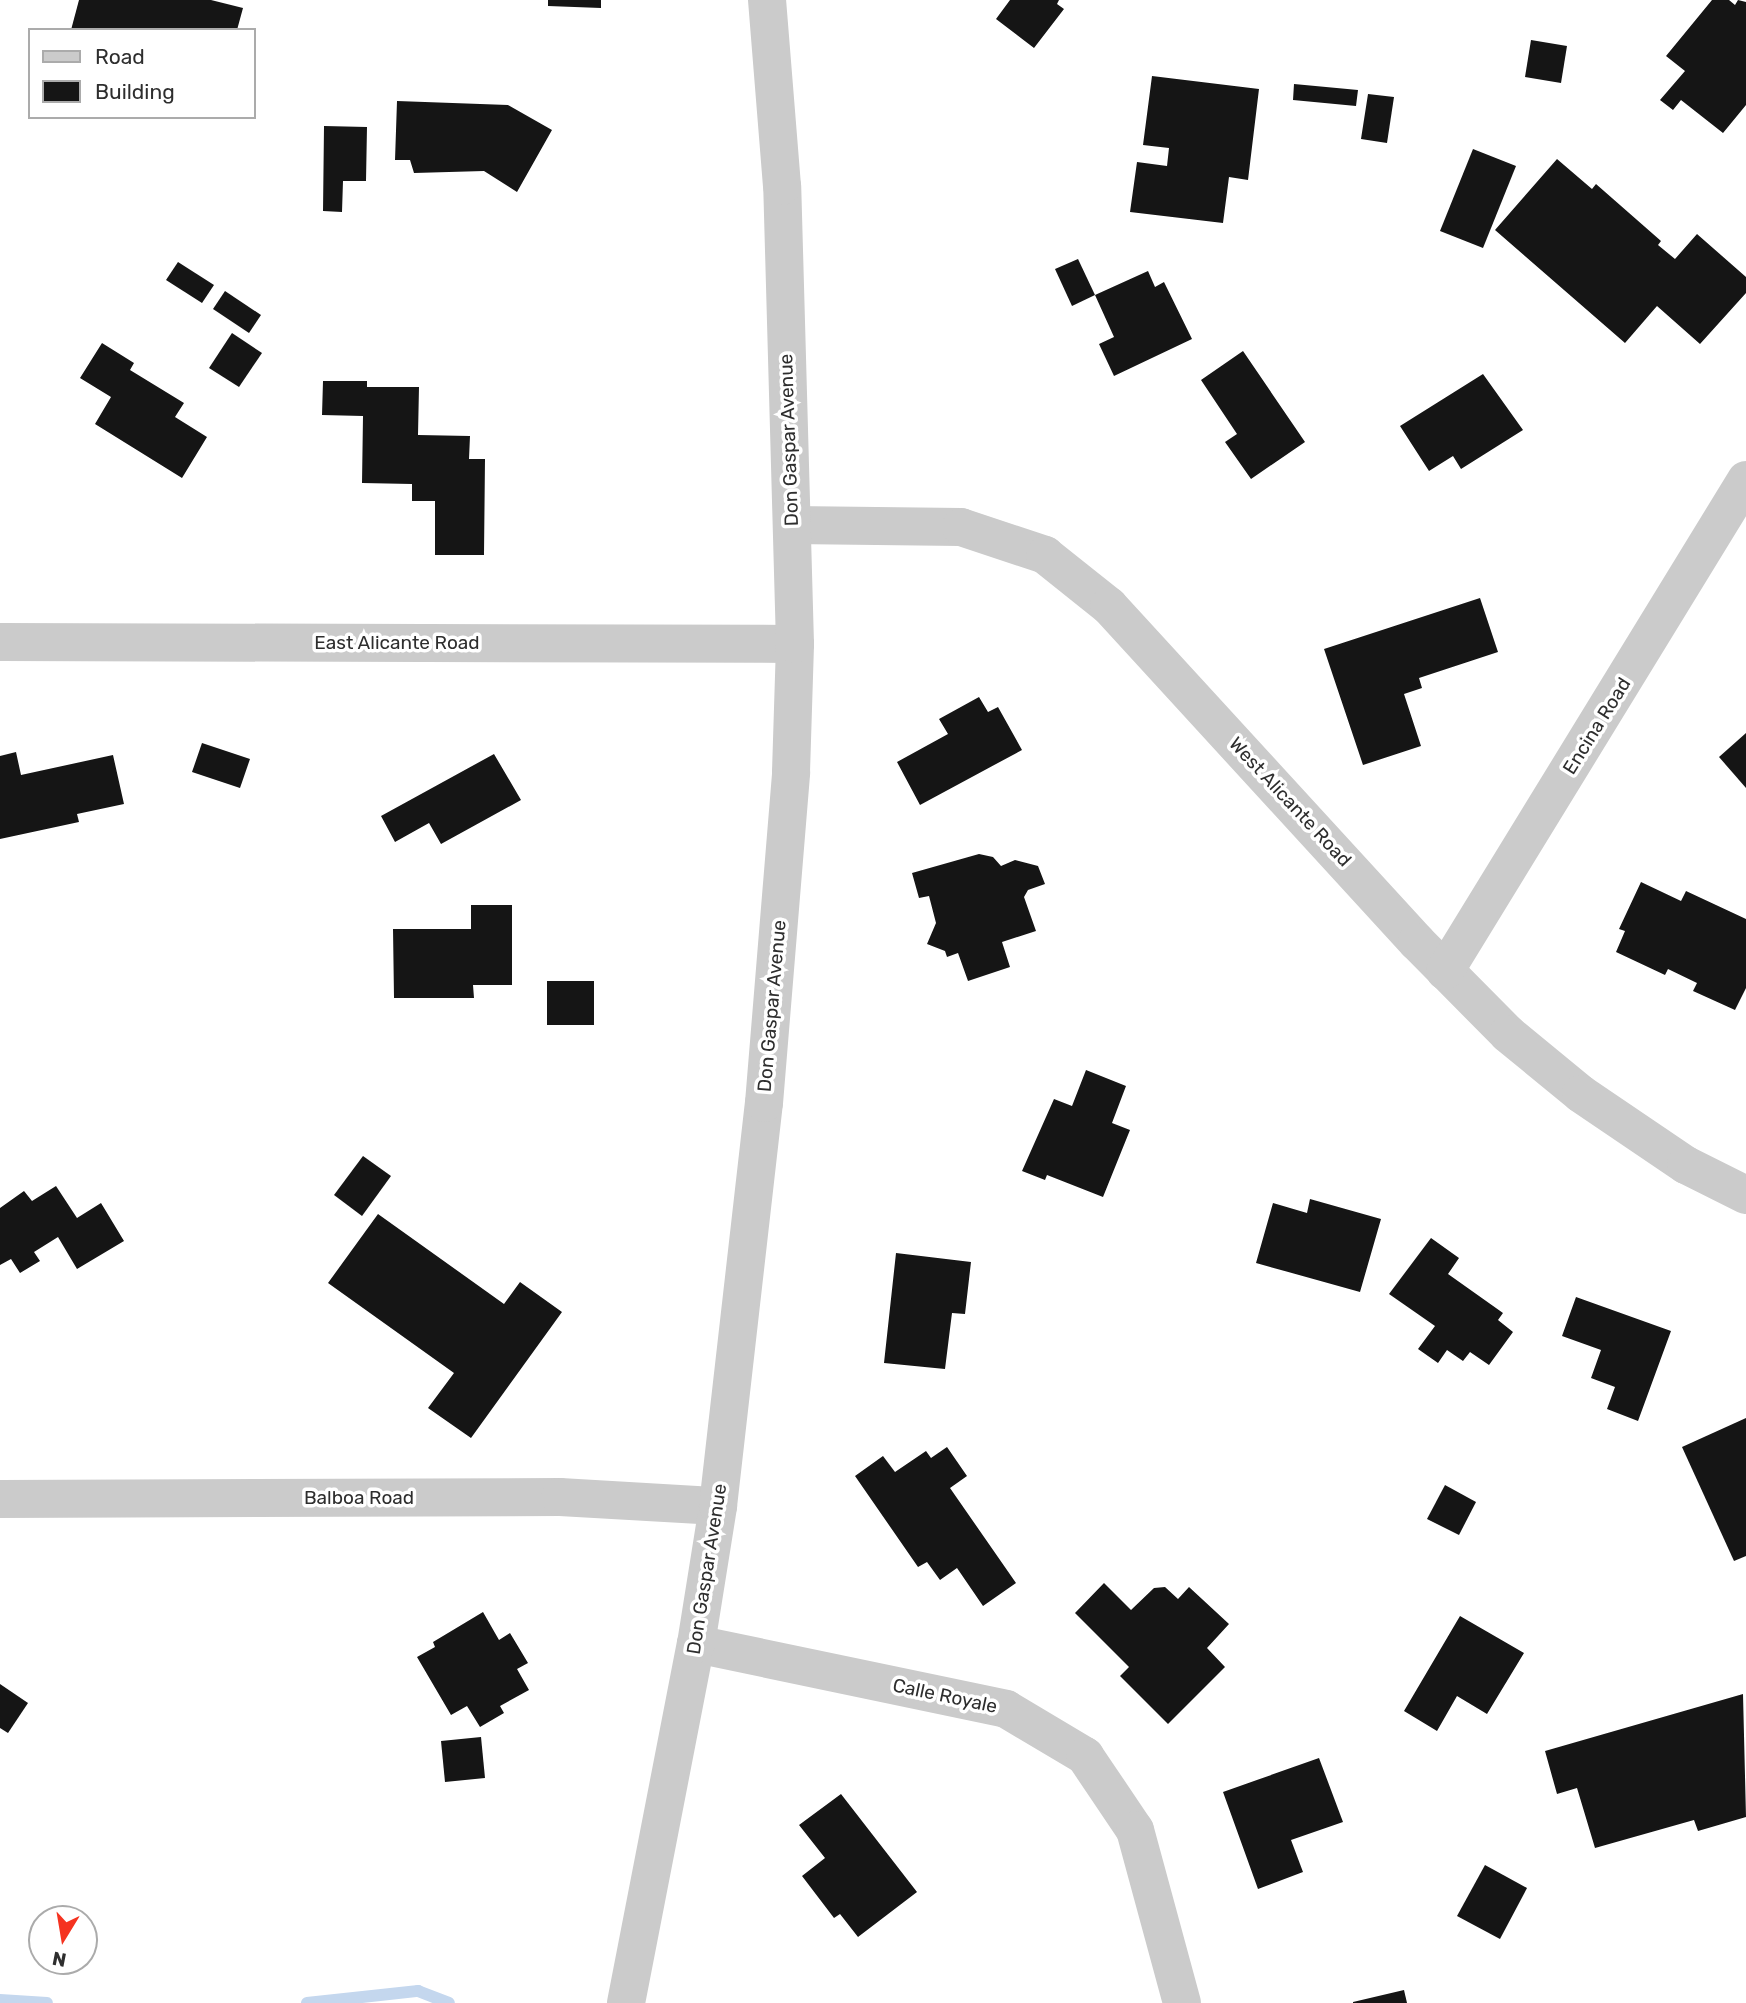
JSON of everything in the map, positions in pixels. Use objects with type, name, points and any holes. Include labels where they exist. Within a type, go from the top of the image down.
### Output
[{"type":"street","name":"Don Gaspar Avenue","points":[[626,2003],[695,1644],[718,1506],[765,1103],[790,772],[795,644],[792,525],[781,169],[767,0]]},
{"type":"street","name":"Encina Road","points":[[1445,971],[1746,480]]},
{"type":"street","name":"West Alicante Road","points":[[792,525],[961,527],[1045,555],[1109,606],[1445,971],[1508,1034],[1581,1094],[1686,1165],[1746,1195]]},
{"type":"street","name":"East Alicante Road","points":[[0,642],[795,644]]},
{"type":"street","name":"Balboa Road","points":[[0,1499],[560,1497],[718,1506]]},
{"type":"street","name":"Calle Royale","points":[[695,1644],[1006,1709],[1085,1756],[1135,1830],[1182,2003]]},
{"type":"building","points":[[79,0],[211,0],[243,8],[238,28],[72,28]]},
{"type":"building","points":[[548,0],[601,0],[601,8],[548,6]]},
{"type":"building","points":[[1010,0],[1059,0],[1057,4],[1064,9],[1034,48],[996,19]]},
{"type":"building","points":[[1712,0],[1729,0],[1735,5],[1738,0],[1746,2],[1746,105],[1723,133],[1681,100],[1673,110],[1660,100],[1685,71],[1666,56]]},
{"type":"building","points":[[1531,40],[1567,46],[1561,83],[1525,77]]},
{"type":"building","points":[[1152,76],[1259,89],[1248,180],[1229,177],[1223,223],[1130,212],[1137,162],[1167,166],[1169,148],[1143,145]]},
{"type":"building","points":[[1294,84],[1358,90],[1356,106],[1293,100]]},
{"type":"building","points":[[1368,94],[1394,97],[1387,143],[1361,139]]},
{"type":"building","points":[[397,101],[508,105],[552,130],[517,192],[484,171],[414,173],[410,160],[395,160]]},
{"type":"building","points":[[324,126],[367,127],[366,181],[343,181],[342,212],[323,211]]},
{"type":"building","points":[[1473,149],[1516,166],[1483,248],[1440,231]]},
{"type":"building","points":[[1557,159],[1592,189],[1596,184],[1661,241],[1658,245],[1675,259],[1697,234],[1746,277],[1746,293],[1700,344],[1657,306],[1625,343],[1495,230]]},
{"type":"building","points":[[1078,259],[1095,295],[1072,306],[1055,269]]},
{"type":"building","points":[[178,262],[214,285],[202,303],[166,280]]},
{"type":"building","points":[[1148,271],[1155,287],[1164,282],[1192,339],[1114,376],[1099,344],[1114,337],[1095,295]]},
{"type":"building","points":[[225,291],[261,315],[249,333],[213,309]]},
{"type":"building","points":[[232,333],[262,353],[239,387],[209,368]]},
{"type":"building","points":[[102,343],[134,363],[130,370],[184,403],[175,417],[207,437],[182,478],[95,424],[111,397],[80,378]]},
{"type":"building","points":[[1243,351],[1305,442],[1251,479],[1225,442],[1237,434],[1201,380]]},
{"type":"building","points":[[1483,374],[1523,430],[1461,469],[1453,456],[1429,471],[1400,426]]},
{"type":"building","points":[[323,381],[367,381],[367,387],[419,387],[418,435],[470,436],[469,459],[485,459],[484,555],[435,555],[435,501],[412,501],[412,484],[362,483],[363,416],[322,415]]},
{"type":"building","points":[[1480,598],[1498,652],[1419,678],[1422,688],[1404,694],[1421,746],[1363,765],[1324,649]]},
{"type":"building","points":[[979,697],[988,712],[998,707],[1022,750],[920,805],[897,762],[948,734],[939,719]]},
{"type":"building","points":[[1746,733],[1746,788],[1719,757]]},
{"type":"building","points":[[202,743],[250,759],[240,788],[192,772]]},
{"type":"building","points":[[16,752],[21,775],[113,755],[124,804],[77,814],[79,822],[0,839],[0,756]]},
{"type":"building","points":[[494,754],[521,800],[441,844],[429,823],[395,842],[381,816]]},
{"type":"building","points":[[979,854],[993,857],[1001,866],[1015,860],[1038,866],[1045,884],[1028,890],[1024,897],[1036,931],[1002,942],[1010,967],[968,981],[958,953],[947,957],[945,951],[927,944],[936,923],[929,896],[919,898],[912,873]]},
{"type":"building","points":[[1641,882],[1681,901],[1686,891],[1746,919],[1746,988],[1735,1010],[1693,991],[1697,983],[1668,969],[1665,975],[1616,952],[1625,931],[1619,929]]},
{"type":"building","points":[[471,905],[512,905],[512,985],[473,985],[474,998],[394,998],[393,929],[471,929]]},
{"type":"building","points":[[547,981],[594,981],[594,1025],[547,1025]]},
{"type":"building","points":[[1086,1070],[1126,1086],[1112,1123],[1130,1130],[1103,1197],[1047,1175],[1045,1180],[1022,1171],[1054,1099],[1072,1106]]},
{"type":"building","points":[[363,1156],[391,1176],[362,1216],[334,1195]]},
{"type":"building","points":[[56,1186],[77,1218],[101,1203],[124,1241],[77,1269],[58,1237],[34,1252],[40,1261],[20,1273],[11,1259],[0,1265],[0,1208],[24,1191],[32,1201]]},
{"type":"building","points":[[1310,1199],[1381,1219],[1360,1292],[1256,1263],[1273,1203],[1307,1213]]},
{"type":"building","points":[[378,1214],[504,1304],[520,1282],[562,1312],[471,1438],[428,1408],[454,1373],[328,1283]]},
{"type":"building","points":[[1431,1238],[1459,1258],[1448,1274],[1503,1313],[1498,1320],[1513,1332],[1489,1365],[1470,1352],[1463,1361],[1447,1350],[1438,1363],[1418,1349],[1435,1326],[1389,1294]]},
{"type":"building","points":[[896,1253],[971,1262],[965,1314],[952,1313],[945,1369],[884,1363]]},
{"type":"building","points":[[1576,1297],[1671,1331],[1638,1421],[1607,1409],[1615,1387],[1591,1378],[1601,1350],[1562,1336]]},
{"type":"building","points":[[1746,1418],[1746,1556],[1734,1561],[1682,1447]]},
{"type":"building","points":[[947,1447],[967,1476],[950,1488],[1016,1583],[983,1606],[957,1568],[940,1580],[927,1562],[918,1567],[855,1476],[883,1456],[895,1472],[926,1451],[931,1458]]},
{"type":"building","points":[[1445,1485],[1476,1502],[1459,1535],[1427,1519]]},
{"type":"building","points":[[1104,1583],[1131,1610],[1154,1588],[1165,1587],[1178,1599],[1189,1587],[1229,1624],[1207,1648],[1225,1667],[1168,1724],[1120,1676],[1129,1667],[1075,1613]]},
{"type":"building","points":[[483,1612],[499,1640],[510,1633],[528,1663],[517,1669],[529,1690],[500,1706],[504,1713],[480,1727],[467,1706],[451,1715],[417,1657],[435,1647],[433,1642]]},
{"type":"building","points":[[1460,1616],[1524,1653],[1487,1714],[1457,1696],[1437,1731],[1404,1711]]},
{"type":"building","points":[[0,1684],[28,1703],[8,1733],[0,1728]]},
{"type":"building","points":[[1743,1694],[1746,1817],[1698,1831],[1694,1820],[1595,1848],[1577,1788],[1557,1794],[1545,1751]]},
{"type":"building","points":[[481,1737],[485,1778],[445,1782],[441,1741]]},
{"type":"building","points":[[1319,1758],[1343,1822],[1291,1840],[1303,1872],[1258,1889],[1223,1792]]},
{"type":"building","points":[[841,1794],[917,1892],[858,1937],[840,1914],[834,1918],[802,1876],[825,1858],[799,1825]]},
{"type":"building","points":[[1485,1865],[1527,1888],[1500,1939],[1457,1916]]},
{"type":"building","points":[[1404,1990],[1407,2003],[1353,2003],[1353,2002]]},
{"type":"waterway","points":[[307,2003],[418,1991],[449,2003]]},
{"type":"waterway","points":[[0,2000],[47,2003]]}]
